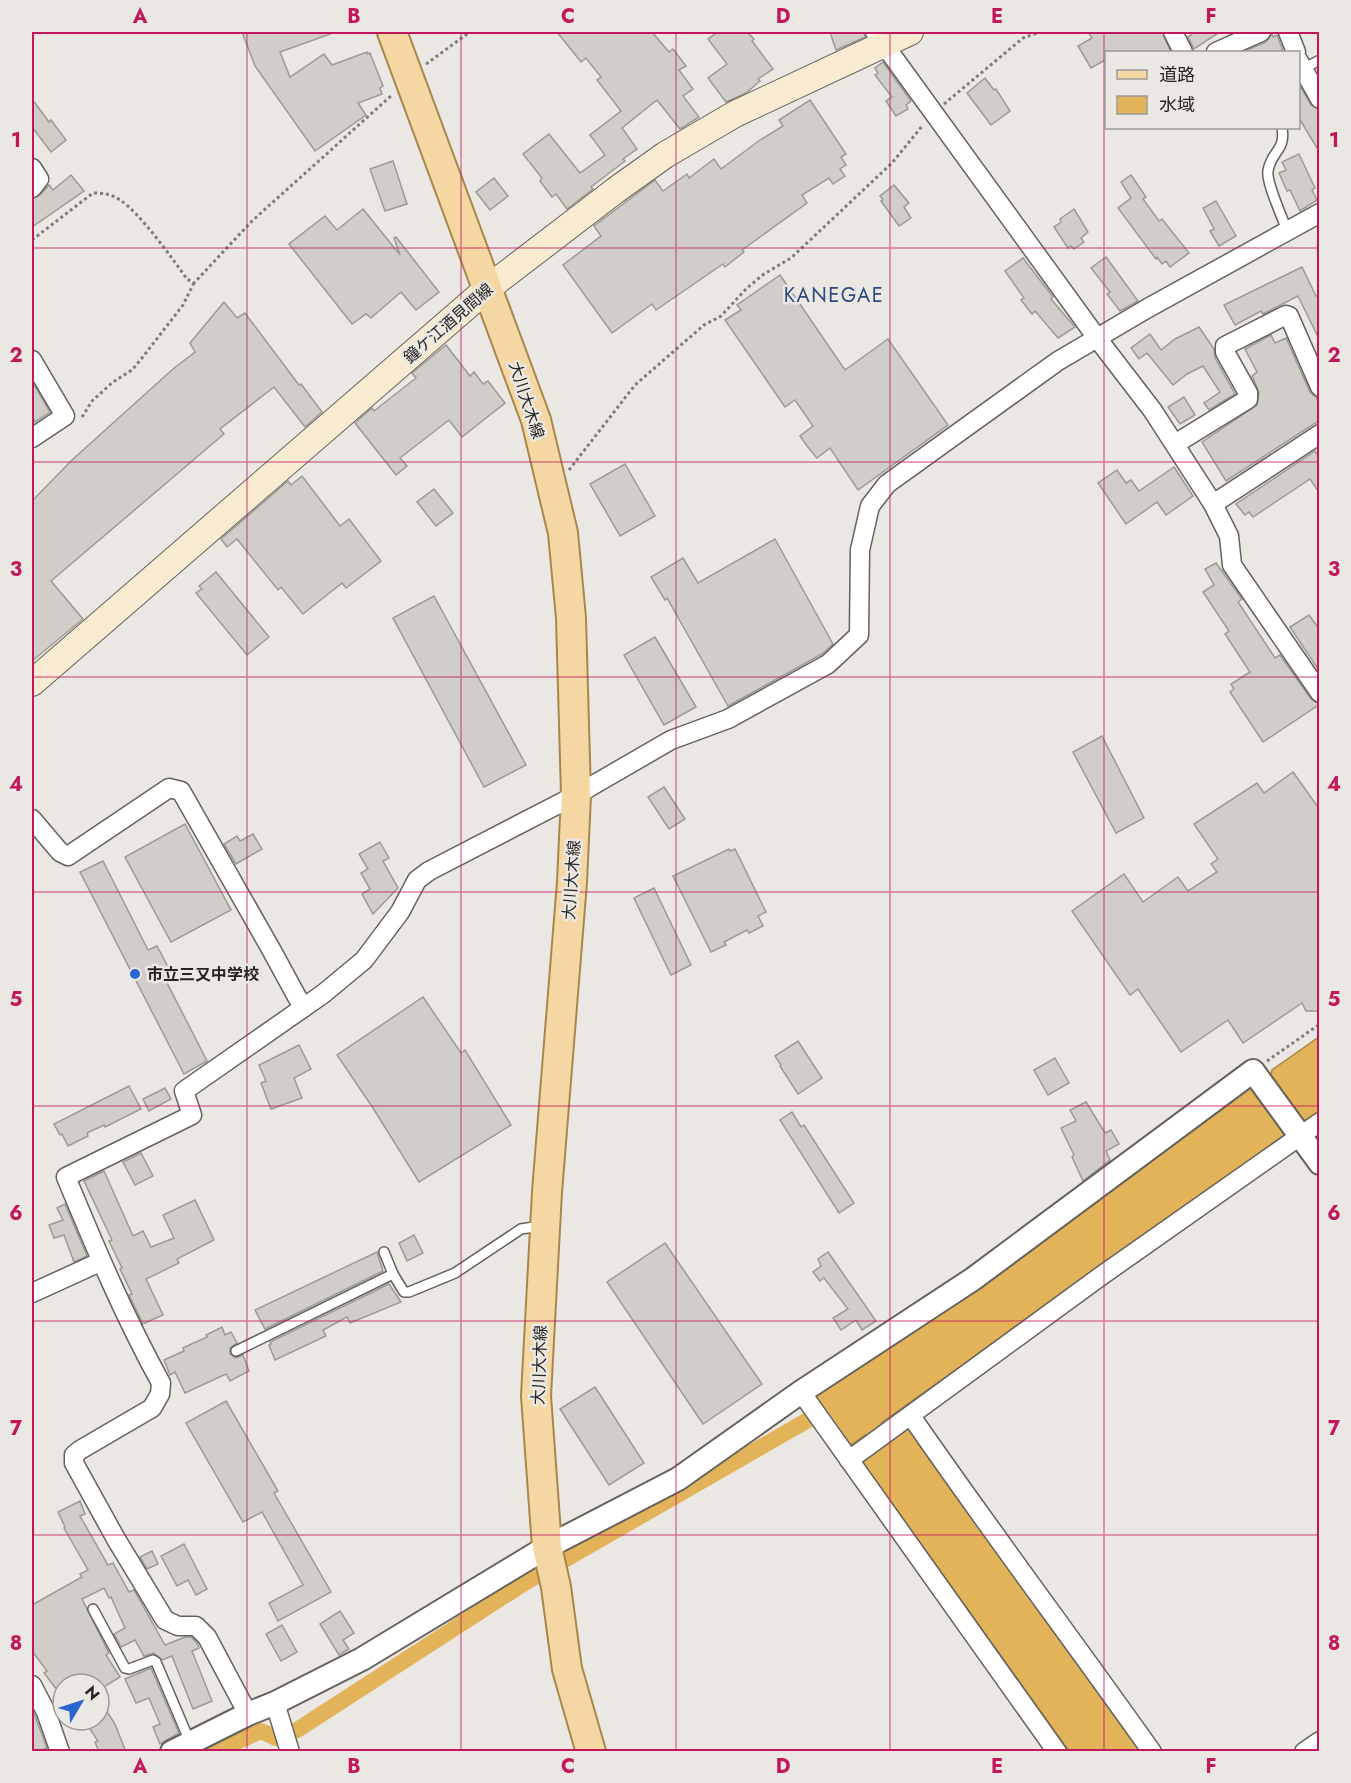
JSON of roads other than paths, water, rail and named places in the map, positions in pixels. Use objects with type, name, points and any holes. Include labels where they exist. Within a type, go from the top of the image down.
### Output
[{"type":"main road","name":"大川大木線","points":[[392,32],[536,420],[563,532],[571,618],[576,795],[545,1225],[536,1396],[548,1551],[556,1587],[567,1669],[591,1752]]},
{"type":"main road","name":"鐘ケ江酒見間線","points":[[32,683],[488,288],[597,203],[665,155],[735,114],[879,38],[910,32]]},
{"type":"street","points":[[1173,32],[1182,51]]},
{"type":"street","points":[[1219,51],[1245,43],[1261,32]]},
{"type":"street","points":[[1288,32],[1295,51]]},
{"type":"street","points":[[879,38],[1097,338],[1153,411],[1213,504],[1229,536],[1232,565],[1320,693]]},
{"type":"street","points":[[1300,63],[1320,99]]},
{"type":"street","points":[[32,168],[39,179],[32,188]]},
{"type":"street","points":[[248,1714],[207,1636],[196,1626],[178,1626],[165,1620],[74,1463],[74,1455],[80,1450],[152,1408],[160,1394],[161,1383],[124,1314],[100,1262],[66,1177],[192,1115],[184,1091],[323,994],[364,960],[400,912],[417,880],[429,871],[576,795],[672,740],[728,719],[828,664],[859,635],[860,550],[870,506],[887,484],[1058,361],[1320,213]]},
{"type":"street","points":[[1175,444],[1248,399],[1248,393],[1225,352],[1225,346],[1286,315],[1289,316],[1320,387]]},
{"type":"street","points":[[32,360],[65,416],[32,438]]},
{"type":"street","points":[[1213,504],[1320,434]]},
{"type":"street","points":[[32,819],[60,852],[68,856],[169,788],[181,791],[303,1008]]},
{"type":"street","points":[[181,1747],[362,1659],[678,1479],[804,1396],[973,1279],[1256,1076],[1320,1163]]},
{"type":"street","points":[[853,1458],[1297,1131],[1320,1122]]},
{"type":"street","points":[[32,1293],[100,1262]]},
{"type":"street","points":[[804,1396],[825,1426],[853,1458],[1057,1752]]},
{"type":"street","points":[[908,1418],[1070,1636],[1152,1752]]},
{"type":"street","points":[[32,1685],[46,1712],[60,1752]]},
{"type":"street","points":[[275,1703],[289,1748]]},
{"type":"street","points":[[1304,1752],[1320,1741]]},
{"type":"lane","points":[[1300,61],[1320,60]]},
{"type":"lane","points":[[1282,129],[1284,140],[1269,165],[1267,175],[1287,231]]},
{"type":"lane","points":[[384,1252],[404,1292],[409,1292],[455,1273],[521,1229],[545,1225]]},
{"type":"lane","points":[[236,1351],[393,1274]]},
{"type":"lane","points":[[93,1609],[125,1668],[129,1669],[153,1660],[156,1662],[181,1747]]},
{"type":"water","points":[[1319,1037],[1319,1112],[1308,1120],[1303,1120],[1285,1137],[881,1423],[891,1439],[907,1429],[911,1430],[1140,1751],[1069,1751],[863,1463],[870,1435],[865,1435],[848,1445],[815,1399],[817,1391],[891,1342],[896,1344],[1034,1249],[1248,1087],[1282,1091],[1271,1075],[1272,1070]]},
{"type":"waterway","points":[[215,1752],[261,1731],[276,1738],[297,1730],[526,1582],[827,1409]]},
{"type":"place","name":"市立三又中学校","points":[[135,974]]},
{"type":"district","name":"KANEGAE","points":[[834,295]]}]
